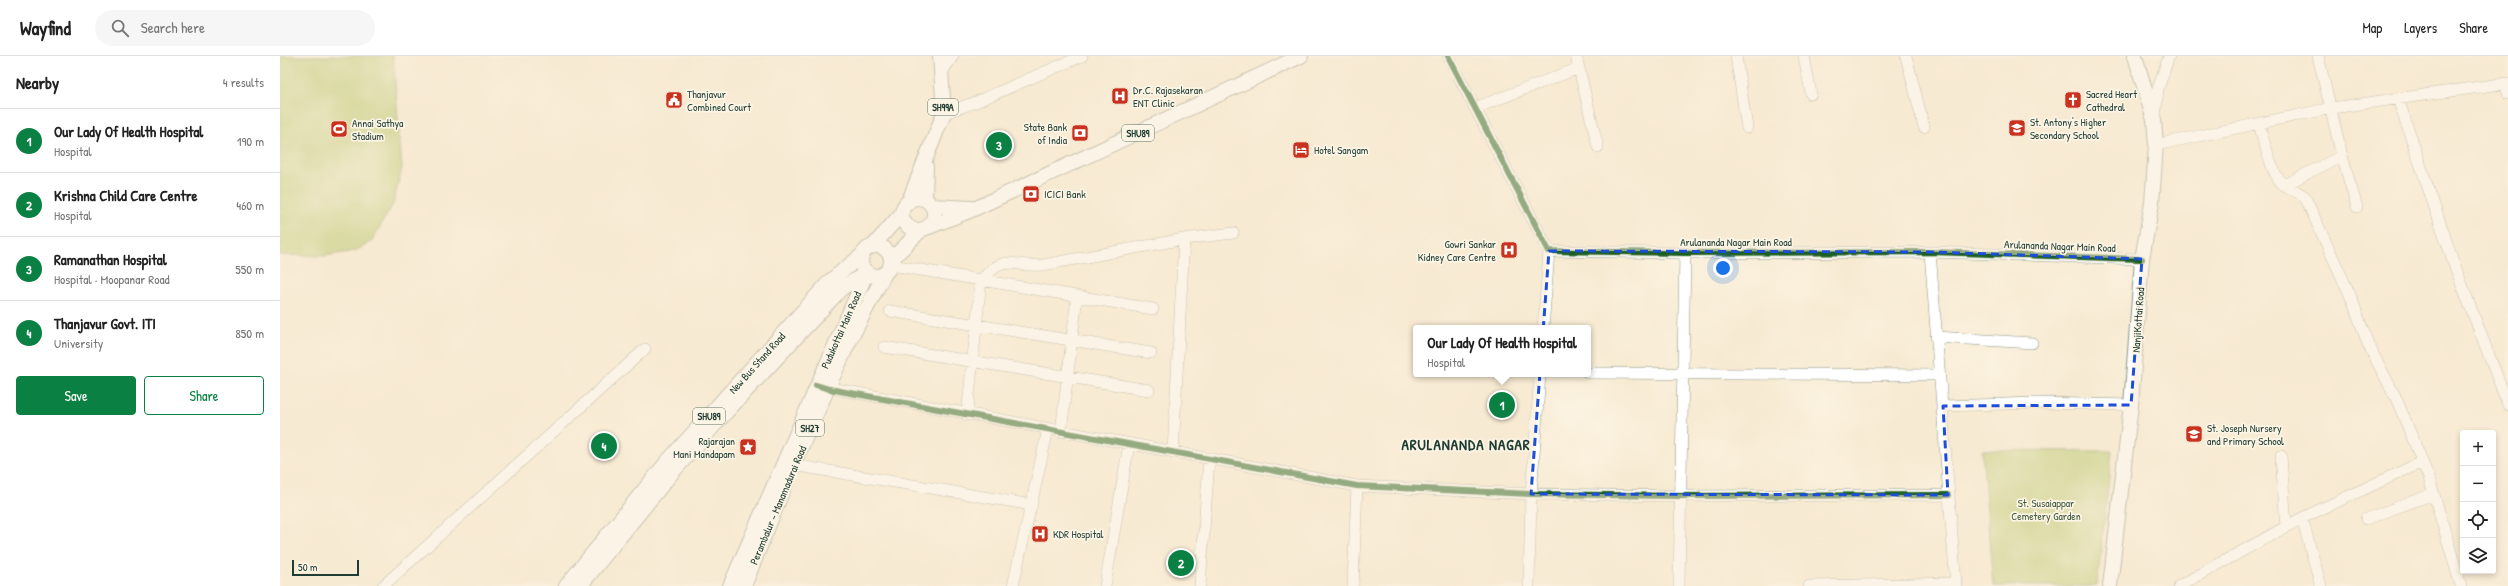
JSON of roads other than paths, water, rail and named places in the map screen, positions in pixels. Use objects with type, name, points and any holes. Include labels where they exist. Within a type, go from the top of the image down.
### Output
[{"type":"main road","name":"SH99A","points":[[905,208],[944,113],[940,56]]},
{"type":"main road","name":"SHU89","points":[[889,266],[925,228],[974,209],[1301,56]]},
{"type":"main road","name":"NanjiKottai Road","points":[[2110,586],[2131,405],[2142,259],[2152,203],[2156,145],[2154,120],[2134,56]]},
{"type":"main road","name":"SH99A","points":[[926,155],[928,203]]},
{"type":"main road","name":"SHU89","points":[[862,255],[873,246],[905,208],[916,199],[928,203],[974,209]]},
{"type":"main road","points":[[905,208],[907,226],[925,228],[934,214],[928,203]]},
{"type":"main road","points":[[862,255],[861,264],[866,272],[875,276],[889,266],[883,247],[873,246]]},
{"type":"main road","name":"New Bus Stand Road","points":[[566,586],[666,463],[830,282],[862,255]]},
{"type":"main road","name":"Perambalur - Manamadurai Road","points":[[744,586],[793,465],[822,387],[847,346],[889,266]]},
{"type":"main road","name":"New Bus Stand Road","points":[[580,586],[671,474],[719,420],[841,289],[866,272]]},
{"type":"main road","name":"Pudukottai Main Road","points":[[730,586],[822,387],[866,272]]},
{"type":"street","points":[[942,72],[954,56]]},
{"type":"street","points":[[944,113],[976,102],[1082,56]]},
{"type":"street","points":[[1448,56],[1549,251],[1543,325]]},
{"type":"street","points":[[1576,56],[1598,147]]},
{"type":"street","points":[[1736,56],[1747,128]]},
{"type":"street","points":[[1804,56],[1811,94]]},
{"type":"street","points":[[1906,56],[1924,127]]},
{"type":"street","points":[[2154,120],[2158,89],[2169,56]]},
{"type":"street","points":[[2318,56],[2332,108],[2342,156],[2357,207]]},
{"type":"street","points":[[1475,108],[1579,68]]},
{"type":"street","points":[[2156,145],[2260,125],[2332,108],[2398,98],[2507,87]]},
{"type":"street","points":[[2398,98],[2454,264],[2508,405]]},
{"type":"street","points":[[2260,125],[2277,178],[2284,185],[2297,190],[2305,197],[2350,296],[2368,344],[2396,398],[2422,462],[2461,586]]},
{"type":"street","points":[[2284,185],[2342,156]]},
{"type":"street","points":[[967,415],[982,280],[993,268],[1002,263],[1016,263],[1030,266],[1043,265],[1184,239],[1233,233]]},
{"type":"street","points":[[1173,452],[1184,239]]},
{"type":"street","name":"Arulananda Nagar Main Road","points":[[1549,251],[1686,253],[1930,252],[2142,259]]},
{"type":"street","points":[[1809,586],[1955,585],[1943,406],[1938,376],[1930,252]]},
{"type":"street","points":[[1679,586],[1686,253]]},
{"type":"street","points":[[889,266],[1153,309]]},
{"type":"street","points":[[1061,432],[1077,296]]},
{"type":"street","points":[[890,311],[1151,353]]},
{"type":"street","points":[[1936,337],[2032,344]]},
{"type":"street","points":[[884,347],[973,360],[1148,390]]},
{"type":"street","points":[[383,586],[645,348]]},
{"type":"street","points":[[1591,373],[1938,376]]},
{"type":"street","points":[[1529,586],[1531,494],[1540,377]]},
{"type":"street","points":[[822,387],[1209,460],[1358,486],[1531,494],[1681,496],[1948,494]]},
{"type":"street","points":[[1943,406],[2037,403],[2131,405]]},
{"type":"street","points":[[1013,586],[1048,429]]},
{"type":"street","points":[[1105,586],[1130,444]]},
{"type":"street","points":[[2281,456],[2286,527]]},
{"type":"street","points":[[1200,586],[1209,460]]},
{"type":"street","points":[[2179,586],[2302,518],[2422,462]]},
{"type":"street","points":[[793,465],[1032,505]]},
{"type":"street","points":[[1353,586],[1358,486]]},
{"type":"street","points":[[2366,519],[2433,494]]},
{"type":"street","points":[[2302,518],[2320,586]]},
{"type":"place","name":"Dr.C. Rajasekaran ENT Clinic","points":[[1120,96]]},
{"type":"place","name":"Thanjavur Combined Court","points":[[674,100]]},
{"type":"place","name":"Sacred Heart Cathedral","points":[[2073,100]]},
{"type":"place","name":"St. Antony's Higher Secondary School","points":[[2017,128]]},
{"type":"place","name":"Annai Sathya Stadium","points":[[339,129]]},
{"type":"place","name":"State Bank of India","points":[[1080,133]]},
{"type":"place","name":"Ramanathan Hospital","points":[[999,145]]},
{"type":"place","name":"Hotel Sangam","points":[[1301,150]]},
{"type":"place","name":"ICICI Bank","points":[[1031,194]]},
{"type":"place","name":"Gowri Sankar Kidney Care Centre","points":[[1509,250]]},
{"type":"place","name":"Our Lady Of Health Hospital","points":[[1502,405]]},
{"type":"place","name":"St. Joseph Nursery and Primary School","points":[[2194,434]]},
{"type":"place","name":"Thanjavur Govt. ITI","points":[[604,446]]},
{"type":"place","name":"Rajarajan Mani Mandapam","points":[[748,447]]},
{"type":"place","name":"KDR Hospital","points":[[1040,534]]},
{"type":"place","name":"Krishna Child Care Centre","points":[[1181,563]]},
{"type":"district","name":"ARULANANDA NAGAR","points":[[1466,444]]},
{"type":"park label","name":"St. Susaiappar Cemetery Garden","points":[[2046,509]]}]
